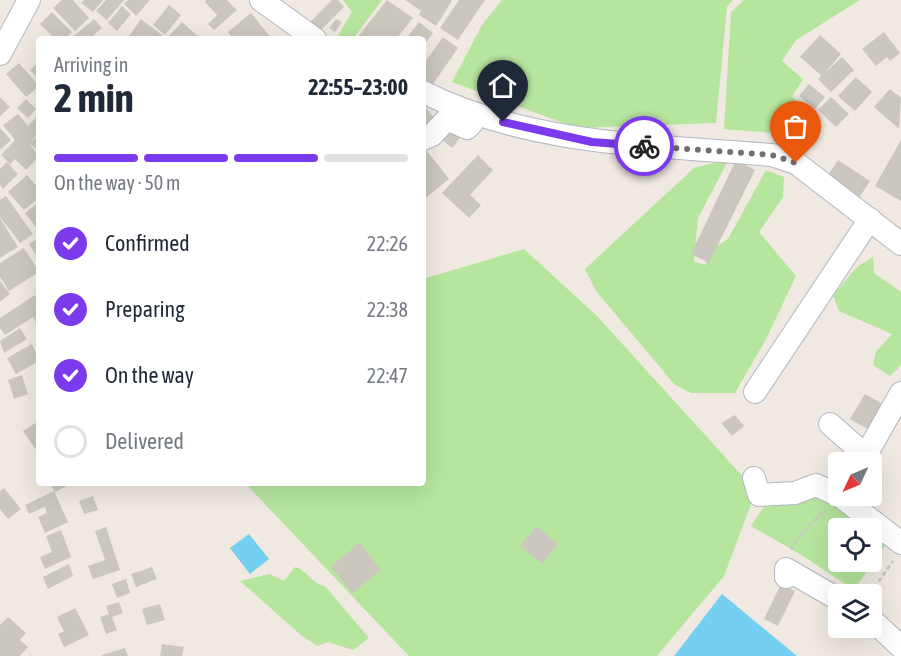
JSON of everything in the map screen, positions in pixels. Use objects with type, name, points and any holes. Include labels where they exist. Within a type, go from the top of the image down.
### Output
[{"type":"street","points":[[0,54],[29,0]]},
{"type":"street","points":[[261,0],[311,36]]},
{"type":"street","points":[[426,93],[458,109],[480,116],[535,131],[592,142],[772,155],[796,163],[901,244]]},
{"type":"street","points":[[426,138],[432,135],[447,119],[467,128],[480,116]]},
{"type":"street","points":[[755,393],[870,219]]},
{"type":"street","points":[[867,452],[901,393]]},
{"type":"street","points":[[830,424],[857,452]]},
{"type":"street","points":[[754,478],[759,495],[795,493],[816,485],[828,490]]},
{"type":"street","points":[[852,506],[898,551]]},
{"type":"street","points":[[786,573],[828,595]]},
{"type":"street","points":[[882,629],[901,647]]},
{"type":"path","points":[[786,573],[794,544],[830,506]]},
{"type":"path","points":[[877,584],[898,551]]},
{"type":"green space","points":[[343,0],[382,0],[355,36],[338,36],[352,12]]},
{"type":"green space","points":[[502,0],[733,0],[727,7],[716,123],[577,128],[452,82],[482,25]]},
{"type":"green space","points":[[744,0],[860,0],[796,40],[782,61],[803,79],[792,97],[822,127],[802,149],[772,133],[724,129],[731,12]]},
{"type":"green space","points":[[729,159],[698,218],[694,262],[705,265],[715,247],[728,239],[766,170],[784,177],[783,197],[759,232],[796,276],[765,341],[735,393],[691,393],[674,384],[596,291],[585,269],[694,168]]},
{"type":"green space","points":[[524,249],[597,316],[756,491],[724,576],[657,656],[409,656],[248,486],[426,486],[426,278]]},
{"type":"green space","points":[[873,257],[874,273],[901,292],[901,365],[890,376],[873,365],[876,352],[892,334],[839,311],[833,295],[857,267]]},
{"type":"green space","points":[[801,482],[828,497],[828,506],[843,506],[865,518],[828,518],[828,572],[867,572],[858,584],[845,584],[751,526],[767,502]]},
{"type":"green space","points":[[882,528],[893,534],[882,550]]},
{"type":"green space","points":[[295,567],[320,585],[325,586],[369,638],[353,650],[328,642],[318,646],[302,636],[240,581],[270,574],[284,581]]},
{"type":"water","points":[[249,534],[269,559],[250,574],[230,548]]},
{"type":"water","points":[[722,594],[797,656],[674,656]]},
{"type":"building","points":[[62,0],[73,0],[89,18],[75,31],[53,8]]},
{"type":"building","points":[[84,0],[103,0],[93,12],[81,3]]},
{"type":"building","points":[[106,0],[124,0],[107,20],[96,11]]},
{"type":"building","points":[[128,0],[150,0],[136,16],[124,4]]},
{"type":"building","points":[[206,0],[227,0],[237,10],[214,30],[208,24],[217,15],[205,2]]},
{"type":"building","points":[[332,0],[338,0],[344,7],[318,33],[309,23]]},
{"type":"building","points":[[387,0],[413,18],[398,36],[358,36]]},
{"type":"building","points":[[405,0],[452,1],[436,26],[419,15],[421,11]]},
{"type":"building","points":[[459,0],[485,0],[458,40],[440,28]]},
{"type":"building","points":[[169,5],[181,15],[165,35],[153,25]]},
{"type":"building","points":[[122,6],[131,14],[117,31],[108,23]]},
{"type":"building","points":[[52,12],[72,32],[68,36],[52,36],[40,24]]},
{"type":"building","points":[[251,13],[270,36],[231,36],[228,32]]},
{"type":"building","points":[[94,19],[102,28],[93,36],[74,36]]},
{"type":"building","points":[[141,19],[163,36],[129,36]]},
{"type":"building","points":[[336,19],[342,22],[335,32],[329,28]]},
{"type":"building","points":[[182,22],[198,36],[169,36]]},
{"type":"building","points":[[419,22],[433,33],[426,43],[426,36],[408,36]]},
{"type":"building","points":[[884,32],[900,53],[890,61],[887,57],[876,66],[862,49]]},
{"type":"building","points":[[820,35],[841,54],[822,76],[800,57]]},
{"type":"building","points":[[443,37],[458,48],[428,91],[426,89],[426,61]]},
{"type":"building","points":[[842,57],[854,70],[831,92],[818,79]]},
{"type":"building","points":[[19,63],[36,83],[36,89],[26,97],[6,74]]},
{"type":"building","points":[[36,65],[36,77],[30,70]]},
{"type":"building","points":[[856,77],[872,92],[855,111],[838,96]]},
{"type":"building","points":[[809,84],[825,97],[815,109],[799,96]]},
{"type":"building","points":[[890,89],[901,98],[899,129],[874,107]]},
{"type":"building","points":[[0,97],[10,107],[0,116]]},
{"type":"building","points":[[831,97],[849,114],[836,127],[818,110]]},
{"type":"building","points":[[26,99],[36,109],[28,118],[17,108]]},
{"type":"building","points":[[426,108],[434,118],[426,125]]},
{"type":"building","points":[[18,114],[28,126],[36,117],[36,136],[28,144],[36,137],[36,148],[29,144],[36,152],[36,159],[26,170],[15,159],[10,164],[1,155],[15,140],[3,125]]},
{"type":"building","points":[[451,125],[462,135],[452,148],[440,138]]},
{"type":"building","points":[[0,128],[11,140],[0,150]]},
{"type":"building","points":[[901,140],[901,201],[875,186]]},
{"type":"building","points":[[426,150],[449,179],[426,198]]},
{"type":"building","points":[[478,155],[493,170],[470,195],[481,205],[469,218],[442,193]]},
{"type":"building","points":[[736,160],[755,170],[709,263],[691,254]]},
{"type":"building","points":[[838,160],[870,181],[857,201],[825,180]]},
{"type":"building","points":[[7,162],[18,174],[3,189],[0,185],[0,169]]},
{"type":"building","points":[[27,175],[36,186],[36,200],[24,210],[8,192]]},
{"type":"building","points":[[6,196],[33,234],[20,243],[0,217],[0,200]]},
{"type":"building","points":[[36,204],[36,227],[25,213]]},
{"type":"building","points":[[0,218],[18,247],[0,258]]},
{"type":"building","points":[[36,240],[36,255],[29,244]]},
{"type":"building","points":[[24,248],[36,267],[36,274],[9,291],[0,277],[0,263]]},
{"type":"building","points":[[0,281],[10,294],[0,302]]},
{"type":"building","points":[[35,295],[36,322],[33,317],[5,335],[0,328],[0,318]]},
{"type":"building","points":[[20,328],[27,339],[4,353],[0,341]]},
{"type":"building","points":[[32,344],[36,354],[36,363],[16,374],[7,358]]},
{"type":"building","points":[[22,375],[28,394],[14,399],[8,380]]},
{"type":"building","points":[[865,394],[883,404],[868,429],[850,419]]},
{"type":"building","points":[[735,415],[744,426],[732,436],[721,423]]},
{"type":"building","points":[[36,423],[36,450],[23,431]]},
{"type":"building","points":[[52,486],[67,486],[55,492]]},
{"type":"building","points":[[4,488],[21,509],[8,519],[0,509],[0,491]]},
{"type":"building","points":[[54,491],[68,522],[45,533],[38,517],[47,513],[45,507],[29,514],[25,505]]},
{"type":"building","points":[[93,496],[98,510],[84,514],[79,501]]},
{"type":"building","points":[[536,526],[558,544],[542,564],[520,546]]},
{"type":"building","points":[[106,527],[120,570],[93,579],[88,566],[105,560],[95,531]]},
{"type":"building","points":[[61,530],[71,557],[45,569],[40,557],[52,552],[46,536]]},
{"type":"building","points":[[360,543],[381,570],[352,593],[331,566]]},
{"type":"building","points":[[69,564],[73,576],[48,589],[43,577]]},
{"type":"building","points":[[152,567],[157,579],[136,587],[131,574]]},
{"type":"building","points":[[126,579],[130,593],[117,598],[112,584]]},
{"type":"building","points":[[781,584],[795,591],[778,626],[764,619]]},
{"type":"building","points":[[119,602],[123,613],[112,617],[117,630],[106,634],[100,617],[109,614],[106,606]]},
{"type":"building","points":[[160,604],[165,620],[147,625],[142,609]]},
{"type":"building","points":[[75,608],[89,635],[64,647],[58,634],[64,631],[57,617]]},
{"type":"building","points":[[8,617],[26,633],[20,640],[28,647],[20,656],[0,656],[0,625]]},
{"type":"building","points":[[162,644],[184,647],[182,656],[160,656]]},
{"type":"building","points":[[125,648],[128,656],[102,656],[102,655]]},
{"type":"way so far","points":[[644,146],[772,155],[796,163]]},
{"type":"route","points":[[503,122],[592,142],[644,146]]}]
